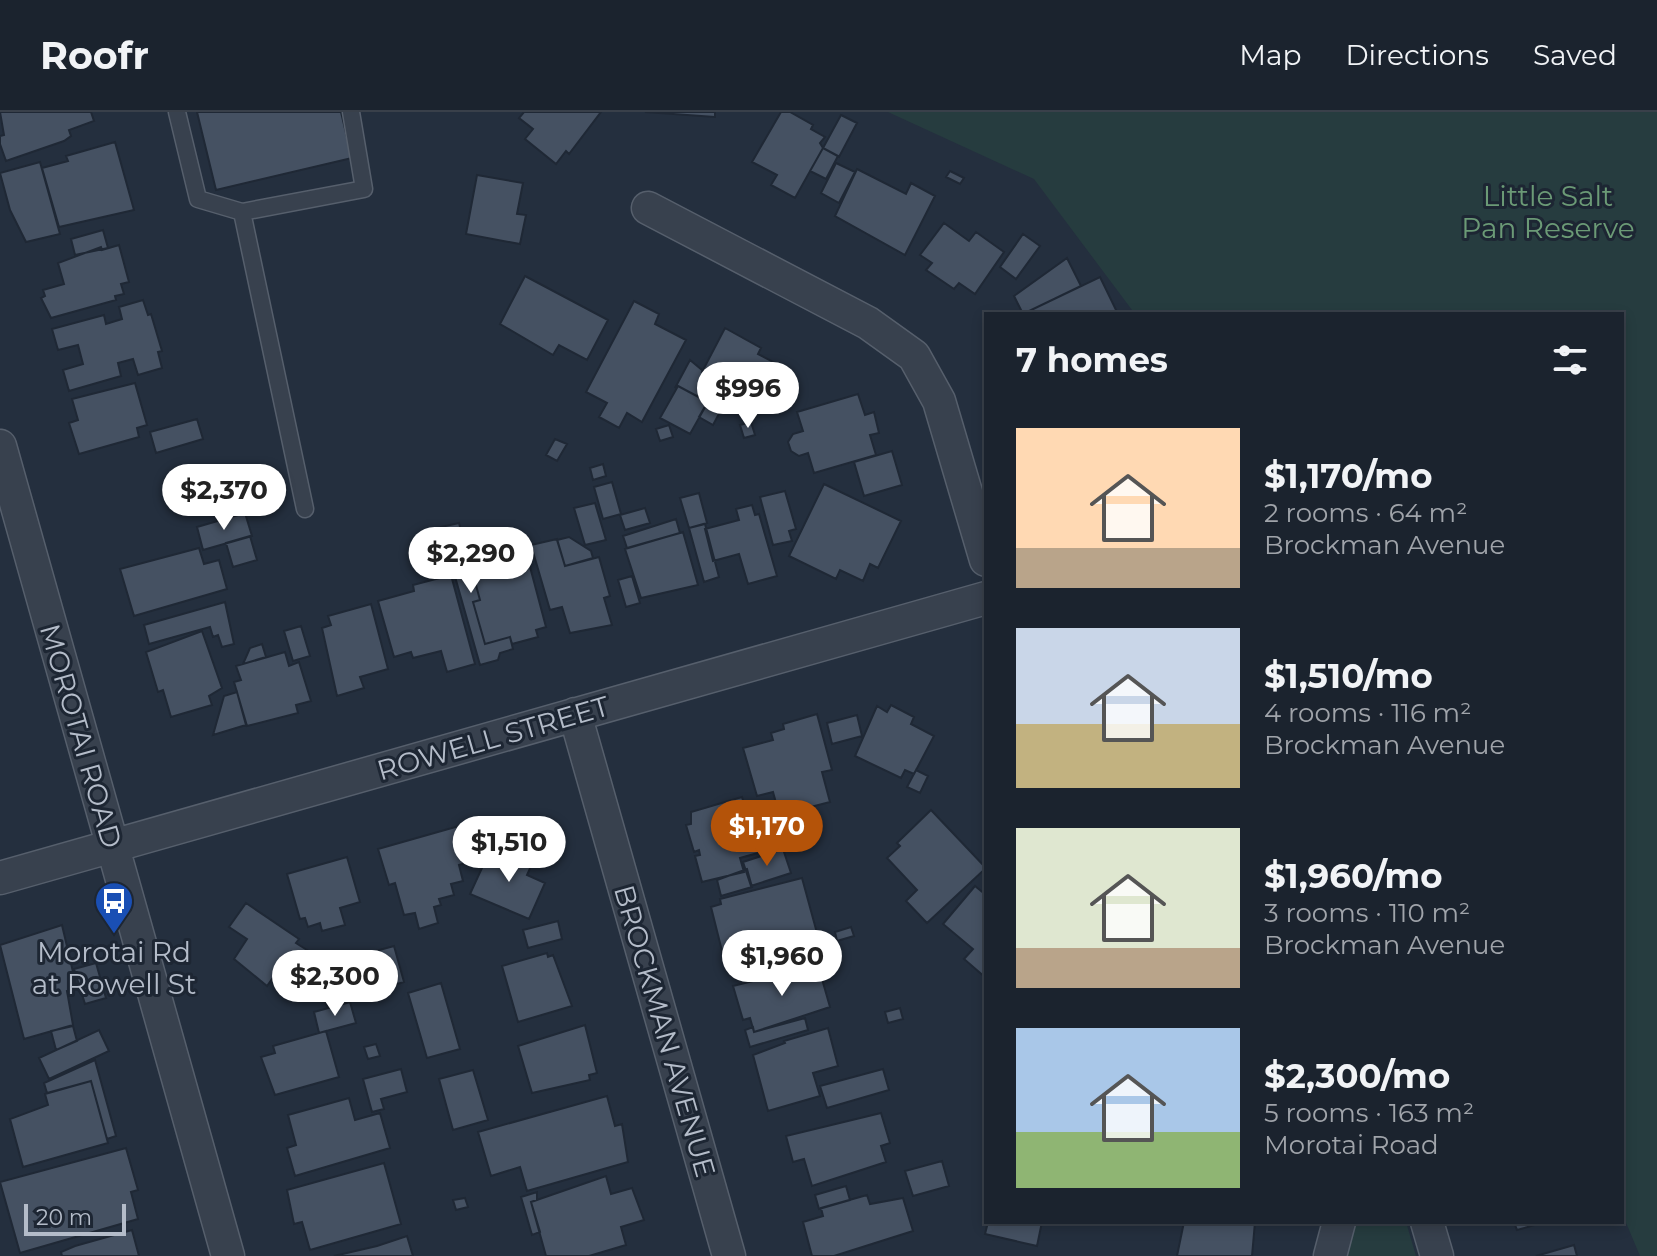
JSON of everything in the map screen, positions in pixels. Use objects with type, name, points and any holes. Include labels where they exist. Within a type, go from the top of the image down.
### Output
[{"type":"street","points":[[648,208],[868,323],[914,356],[939,401],[984,553]]},
{"type":"street","name":"MOROTAI ROAD","points":[[0,446],[228,1256]]},
{"type":"street","name":"ROWELL STREET","points":[[0,878],[984,599]]},
{"type":"street","name":"BROCKMAN AVENUE","points":[[575,714],[729,1256]]},
{"type":"street","points":[[1330,1256],[1338,1224]]},
{"type":"street","points":[[1428,1224],[1437,1256]]},
{"type":"lane","points":[[177,112],[198,199],[242,212],[364,189],[351,112]]},
{"type":"lane","points":[[242,212],[305,509]]},
{"type":"green space","name":"Little Salt Pan Reserve","points":[[888,112],[1657,112],[1657,1256],[1640,1256],[1624,1218],[1624,312],[1134,312],[1034,179]]},
{"type":"green space","points":[[1354,1224],[1407,1224],[1416,1256],[1346,1256]]},
{"type":"building","points":[[0,112],[91,112],[94,121],[69,130],[71,136],[64,141],[6,161],[0,144],[0,136],[4,135]]},
{"type":"building","points":[[197,112],[341,112],[352,158],[216,190]]},
{"type":"building","points":[[524,112],[601,112],[569,154],[566,151],[556,164],[525,139],[533,129],[519,118]]},
{"type":"building","points":[[645,112],[715,112],[715,117]]},
{"type":"building","points":[[781,112],[790,112],[813,125],[811,129],[825,137],[820,143],[823,148],[795,198],[771,185],[777,175],[752,162]]},
{"type":"building","points":[[841,115],[857,123],[839,157],[823,148]]},
{"type":"building","points":[[115,142],[134,210],[59,227],[42,168],[68,161],[66,156]]},
{"type":"building","points":[[823,148],[838,156],[826,179],[810,171]]},
{"type":"building","points":[[40,162],[60,234],[26,242],[10,210],[0,173]]},
{"type":"building","points":[[836,163],[855,172],[839,203],[821,193]]},
{"type":"building","points":[[857,169],[906,194],[911,183],[935,196],[905,255],[835,216]]},
{"type":"building","points":[[950,171],[964,178],[960,184],[946,177]]},
{"type":"building","points":[[477,175],[523,183],[517,214],[526,215],[520,244],[466,234]]},
{"type":"building","points":[[944,223],[969,241],[976,232],[1004,252],[975,294],[959,283],[954,289],[926,270],[932,263],[920,255]]},
{"type":"building","points":[[103,230],[108,248],[75,255],[71,239]]},
{"type":"building","points":[[1023,234],[1040,246],[1016,279],[1000,267]]},
{"type":"building","points":[[119,245],[129,282],[121,284],[124,294],[115,296],[116,300],[51,318],[41,298],[45,296],[43,290],[64,284],[58,263],[101,247],[102,250]]},
{"type":"building","points":[[1067,258],[1081,286],[1027,312],[1022,312],[1014,296]]},
{"type":"building","points":[[525,276],[608,320],[587,360],[559,345],[553,355],[500,324]]},
{"type":"building","points":[[1100,277],[1117,312],[1027,312]]},
{"type":"building","points":[[143,300],[148,315],[151,314],[162,351],[158,352],[162,368],[138,375],[133,359],[118,363],[121,376],[69,391],[63,370],[83,364],[78,345],[58,350],[52,329],[104,315],[106,324],[122,319],[119,307]]},
{"type":"building","points":[[634,301],[659,314],[655,324],[686,340],[642,422],[627,413],[619,428],[599,417],[607,403],[586,392]]},
{"type":"building","points":[[725,328],[761,348],[758,354],[783,367],[759,402],[755,399],[747,415],[699,391],[708,375],[702,372]]},
{"type":"building","points":[[690,360],[708,375],[699,391],[703,392],[700,398],[678,386],[675,388]]},
{"type":"building","points":[[135,383],[147,425],[137,428],[139,437],[79,454],[69,423],[78,420],[72,399]]},
{"type":"building","points":[[678,386],[708,402],[690,434],[660,418]]},
{"type":"building","points":[[858,394],[865,415],[874,412],[879,433],[870,435],[876,455],[814,473],[808,453],[799,456],[791,451],[788,442],[793,434],[803,431],[797,412]]},
{"type":"building","points":[[707,403],[721,410],[713,425],[699,417]]},
{"type":"building","points":[[197,419],[203,439],[156,453],[150,432]]},
{"type":"building","points":[[751,422],[755,435],[744,438],[740,425]]},
{"type":"building","points":[[669,425],[673,437],[660,441],[656,429]]},
{"type":"building","points":[[555,439],[567,444],[557,461],[546,455]]},
{"type":"building","points":[[892,451],[902,485],[864,496],[854,462]]},
{"type":"building","points":[[603,464],[606,476],[593,480],[590,468]]},
{"type":"building","points":[[612,482],[621,514],[603,519],[594,487]]},
{"type":"building","points":[[824,484],[901,521],[878,568],[870,564],[863,581],[840,570],[836,579],[789,556]]},
{"type":"building","points":[[785,491],[796,529],[789,531],[792,541],[773,545],[760,497]]},
{"type":"building","points":[[699,493],[707,523],[689,528],[680,498]]},
{"type":"building","points":[[595,503],[606,540],[585,545],[574,508]]},
{"type":"building","points":[[752,505],[755,515],[759,514],[777,576],[748,584],[739,554],[713,561],[705,529],[739,520],[736,509]]},
{"type":"building","points":[[645,508],[650,523],[625,530],[620,515]]},
{"type":"building","points":[[245,513],[252,536],[203,550],[197,527]]},
{"type":"building","points":[[676,519],[680,533],[627,548],[623,536]]},
{"type":"building","points":[[459,523],[480,600],[473,602],[485,644],[510,637],[513,649],[500,653],[498,660],[480,665],[441,527]]},
{"type":"building","points":[[705,524],[719,577],[704,582],[689,528]]},
{"type":"building","points":[[683,532],[698,585],[641,598],[625,549]]},
{"type":"building","points":[[250,536],[257,560],[233,567],[226,543]]},
{"type":"building","points":[[569,537],[591,551],[593,558],[565,566],[557,540]]},
{"type":"building","points":[[557,539],[565,566],[599,557],[610,596],[604,598],[612,625],[570,633],[562,607],[550,610],[531,545]]},
{"type":"building","points":[[199,548],[204,564],[219,560],[227,589],[134,616],[120,569]]},
{"type":"building","points":[[525,548],[546,627],[536,630],[538,637],[512,644],[510,637],[485,644],[473,602],[480,600],[470,563]]},
{"type":"building","points":[[451,575],[475,664],[447,672],[441,651],[413,658],[411,652],[394,657],[378,601],[414,591],[413,585]]},
{"type":"building","points":[[632,576],[640,603],[626,607],[618,580]]},
{"type":"building","points":[[225,602],[234,644],[222,647],[218,635],[213,637],[210,627],[149,644],[144,625]]},
{"type":"building","points":[[371,604],[388,669],[360,677],[364,688],[337,696],[322,628],[331,625],[328,616]]},
{"type":"building","points":[[301,626],[310,656],[293,661],[284,631]]},
{"type":"building","points":[[202,631],[222,688],[209,696],[212,705],[171,717],[163,690],[158,692],[146,652]]},
{"type":"building","points":[[262,644],[266,657],[243,664],[250,648]]},
{"type":"building","points":[[285,652],[289,666],[299,662],[311,701],[296,705],[298,713],[247,726],[234,682],[241,680],[236,666]]},
{"type":"building","points":[[237,692],[246,725],[213,735],[224,696]]},
{"type":"building","points":[[891,705],[914,717],[911,724],[934,736],[914,774],[905,770],[901,778],[855,756],[877,706],[887,712]]},
{"type":"building","points":[[817,714],[832,770],[822,772],[830,802],[803,809],[802,804],[778,810],[773,792],[757,796],[743,748],[773,740],[771,733],[784,729],[783,724]]},
{"type":"building","points":[[857,715],[862,736],[832,744],[827,723]]},
{"type":"building","points":[[916,770],[928,776],[920,793],[907,787]]},
{"type":"building","points":[[742,797],[747,813],[758,809],[769,850],[740,858],[744,872],[702,882],[695,856],[700,855],[699,850],[694,852],[686,825],[691,824],[691,812]]},
{"type":"building","points":[[931,810],[984,866],[984,870],[927,923],[906,901],[917,890],[887,858],[900,846],[897,843]]},
{"type":"building","points":[[466,824],[476,860],[459,865],[463,881],[451,884],[454,895],[439,899],[441,905],[434,907],[438,923],[419,929],[415,913],[404,915],[395,883],[389,885],[378,849]]},
{"type":"building","points":[[502,848],[533,862],[527,875],[545,883],[529,919],[470,894],[487,857],[496,861]]},
{"type":"building","points":[[783,849],[791,873],[751,886],[743,862]]},
{"type":"building","points":[[347,857],[360,902],[340,908],[345,925],[322,931],[320,923],[308,927],[305,918],[300,919],[287,874]]},
{"type":"building","points":[[747,869],[752,887],[721,896],[717,880]]},
{"type":"building","points":[[802,878],[817,933],[725,963],[711,907],[721,904],[720,899]]},
{"type":"building","points":[[975,886],[984,893],[984,976],[964,959],[973,949],[943,924]]},
{"type":"building","points":[[246,903],[299,939],[296,943],[326,962],[318,974],[310,968],[293,993],[272,979],[267,986],[234,959],[247,939],[229,927]]},
{"type":"building","points":[[558,921],[562,939],[528,948],[523,930]]},
{"type":"building","points":[[62,925],[77,989],[67,991],[73,1025],[24,1039],[0,945]]},
{"type":"building","points":[[851,927],[854,936],[837,941],[835,932]]},
{"type":"building","points":[[394,946],[404,982],[383,988],[372,952]]},
{"type":"building","points":[[547,953],[548,957],[553,955],[572,1006],[518,1022],[502,966]]},
{"type":"building","points":[[96,963],[106,998],[85,1004],[74,969]]},
{"type":"building","points":[[818,965],[830,1007],[754,1032],[750,1018],[743,1020],[733,986]]},
{"type":"building","points":[[360,974],[366,995],[327,1006],[321,985]]},
{"type":"building","points":[[441,983],[460,1049],[427,1058],[408,993]]},
{"type":"building","points":[[350,1002],[356,1023],[319,1033],[314,1012]]},
{"type":"building","points":[[900,1008],[903,1019],[888,1023],[885,1012]]},
{"type":"building","points":[[805,1018],[808,1030],[750,1047],[745,1030],[753,1027],[754,1032]]},
{"type":"building","points":[[585,1025],[597,1073],[589,1075],[590,1080],[532,1093],[518,1046]]},
{"type":"building","points":[[73,1026],[77,1041],[56,1050],[51,1031]]},
{"type":"building","points":[[828,1028],[838,1066],[813,1073],[820,1096],[768,1111],[753,1055],[784,1041]]},
{"type":"building","points":[[99,1030],[109,1051],[49,1079],[39,1058]]},
{"type":"building","points":[[326,1031],[339,1077],[275,1095],[261,1057],[275,1053],[273,1046]]},
{"type":"building","points":[[376,1044],[380,1056],[368,1059],[364,1047]]},
{"type":"building","points":[[95,1060],[116,1136],[107,1139],[91,1081],[47,1093],[44,1083]]},
{"type":"building","points":[[401,1069],[407,1092],[381,1099],[384,1109],[372,1112],[363,1079]]},
{"type":"building","points":[[883,1069],[889,1090],[827,1108],[820,1086]]},
{"type":"building","points":[[473,1070],[488,1120],[453,1130],[439,1079]]},
{"type":"building","points":[[91,1081],[108,1143],[23,1167],[10,1119],[48,1105],[45,1094]]},
{"type":"building","points":[[607,1096],[615,1126],[622,1124],[628,1162],[527,1191],[520,1167],[491,1176],[478,1132]]},
{"type":"building","points":[[349,1098],[355,1120],[380,1113],[390,1148],[295,1176],[287,1148],[296,1145],[288,1115]]},
{"type":"building","points":[[881,1113],[890,1143],[881,1146],[886,1162],[812,1186],[804,1159],[793,1162],[786,1136]]},
{"type":"building","points":[[126,1148],[138,1190],[131,1192],[138,1219],[20,1253],[0,1182]]},
{"type":"building","points":[[942,1161],[949,1186],[913,1196],[905,1171]]},
{"type":"building","points":[[384,1163],[401,1224],[310,1250],[302,1222],[294,1224],[287,1190]]},
{"type":"building","points":[[606,1176],[611,1194],[632,1188],[644,1220],[621,1227],[626,1245],[589,1256],[546,1256],[531,1202]]},
{"type":"building","points":[[846,1186],[850,1200],[819,1209],[815,1195]]},
{"type":"building","points":[[537,1192],[537,1200],[531,1202],[540,1232],[532,1235],[521,1197]]},
{"type":"building","points":[[867,1195],[870,1204],[903,1198],[913,1231],[834,1256],[812,1256],[803,1222],[823,1216],[821,1208]]},
{"type":"building","points":[[465,1198],[468,1207],[456,1210],[453,1200]]},
{"type":"building","points":[[988,1224],[1042,1224],[1037,1246],[985,1234]]},
{"type":"building","points":[[1184,1224],[1255,1224],[1252,1256],[1177,1256]]},
{"type":"building","points":[[1515,1224],[1538,1224],[1517,1230]]},
{"type":"building","points":[[132,1230],[139,1256],[62,1256],[61,1252],[75,1246]]},
{"type":"building","points":[[407,1236],[413,1256],[334,1256],[377,1246]]},
{"type":"building","points":[[1574,1245],[1577,1256],[1536,1256]]},
{"type":"place","name":"Morotai Rd at Rowell St","points":[[114,935]]}]
